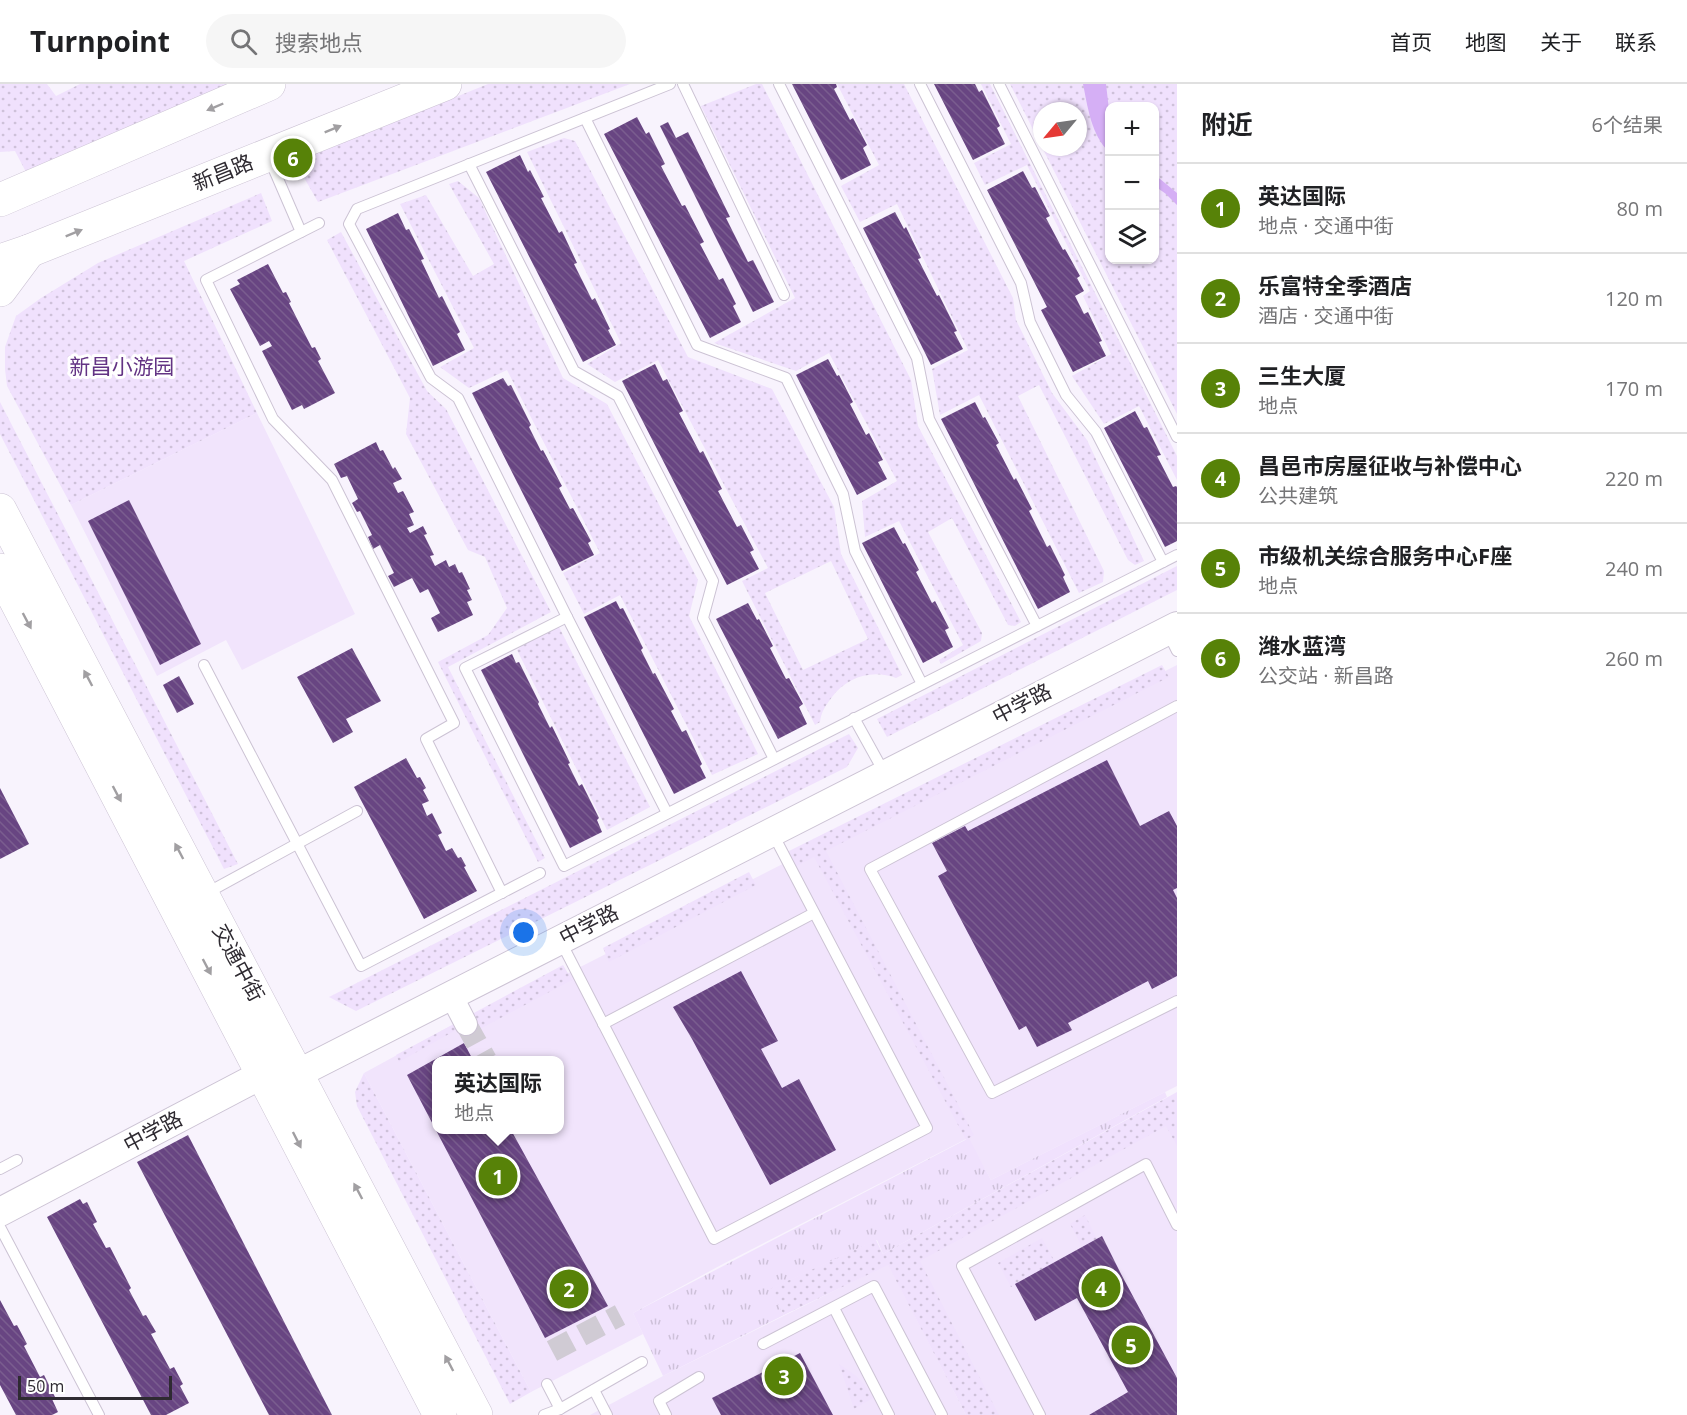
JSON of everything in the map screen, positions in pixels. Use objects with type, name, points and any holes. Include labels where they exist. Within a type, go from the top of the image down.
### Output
[{"type":"main road","name":"新昌路","points":[[14,256],[445,84]]},
{"type":"main road","points":[[3,198],[256,87]]},
{"type":"main road","points":[[0,290],[14,256]]},
{"type":"main road","name":"交通中街","points":[[0,510],[476,1415]]},
{"type":"main road","name":"交通中街","points":[[4,588],[263,1074],[440,1415]]},
{"type":"street","name":"中学路","points":[[0,1212],[263,1074],[297,1074],[885,774],[1174,636]]},
{"type":"street","points":[[451,996],[466,1024]]},
{"type":"lane","points":[[668,813],[458,398],[431,378],[350,224],[357,209],[670,84]]},
{"type":"lane","points":[[683,84],[784,296]]},
{"type":"lane","points":[[779,84],[917,358],[929,419],[1037,626]]},
{"type":"lane","points":[[920,84],[1021,283],[1030,322],[1066,395],[1096,432],[1163,562]]},
{"type":"lane","points":[[999,84],[1177,437]]},
{"type":"lane","points":[[585,118],[697,345],[786,378],[843,494],[855,551],[922,684]]},
{"type":"lane","points":[[268,155],[301,232]]},
{"type":"lane","points":[[469,164],[574,370],[618,396],[713,581],[703,618],[774,759]]},
{"type":"lane","points":[[319,223],[206,280],[273,419],[332,480],[454,723],[426,739],[502,893]]},
{"type":"lane","points":[[567,617],[465,668],[564,866],[1177,555]]},
{"type":"lane","points":[[204,665],[361,966],[540,873]]},
{"type":"lane","points":[[1177,706],[870,869],[992,1093],[1177,1000]]},
{"type":"lane","points":[[854,718],[885,774]]},
{"type":"lane","points":[[202,895],[357,811]]},
{"type":"lane","points":[[560,940],[714,1239],[899,1144],[927,1128],[771,831]]},
{"type":"lane","points":[[603,1024],[814,913]]},
{"type":"lane","points":[[0,1169],[17,1160]]},
{"type":"lane","points":[[1040,1415],[962,1266],[1146,1164],[1177,1225]]},
{"type":"lane","points":[[0,1227],[99,1415]]},
{"type":"lane","points":[[763,1344],[874,1286],[942,1415]]},
{"type":"lane","points":[[834,1308],[889,1415]]},
{"type":"lane","points":[[544,1415],[560,1409],[642,1362]]},
{"type":"lane","points":[[666,1415],[659,1401],[699,1377]]},
{"type":"lane","points":[[547,1384],[560,1409]]},
{"type":"lane","points":[[594,1390],[607,1415]]},
{"type":"shaded area","points":[[1083,84],[1106,84],[1108,102],[1105,102],[1105,147],[1094,129]]},
{"type":"shaded area","points":[[1159,178],[1177,193],[1177,205],[1159,189]]},
{"type":"shaded area","points":[[257,413],[355,614],[242,670],[226,640],[157,676],[71,505]]},
{"type":"shaded area","points":[[1177,665],[1177,1086],[991,1180],[968,1138],[633,1313],[643,1334],[531,1392],[364,1073],[454,1024],[476,1020]]},
{"type":"shaded area","points":[[1177,1119],[1177,1415],[978,1415],[891,1249]]},
{"type":"shaded area","points":[[888,1264],[966,1415],[590,1415],[663,1376]]},
{"type":"green space","points":[[0,84],[47,84],[56,96],[80,84],[233,84],[27,174],[15,151],[0,152]]},
{"type":"green space","points":[[488,84],[630,84],[318,202],[295,162]]},
{"type":"green space","points":[[756,84],[762,84],[911,380],[918,426],[1021,622],[1015,626],[1008,625],[952,518],[928,532],[982,633],[981,641],[941,664],[939,660],[963,645],[899,521],[865,537],[862,501],[897,481],[829,353],[796,371],[714,343],[795,298],[701,106]]},
{"type":"green space","points":[[837,84],[904,84],[1013,298],[1016,320],[1052,393],[1087,440],[1144,561],[1135,565],[1128,560],[1039,385],[1018,396],[1104,571],[1103,582],[1079,593],[979,395],[940,415],[932,369],[968,350],[897,204],[860,222],[841,186],[879,165]]},
{"type":"green space","points":[[981,84],[990,84],[1177,456],[1177,480],[1139,406],[1104,424],[1072,376],[1111,354],[1083,296],[1090,291],[1027,165],[985,185],[974,163],[1011,144]]},
{"type":"green space","points":[[1010,84],[1177,84],[1177,414],[1046,156],[1087,156],[1087,102],[1033,102],[1033,129]]},
{"type":"green space","points":[[564,138],[575,141],[688,357],[772,389],[834,507],[841,554],[902,675],[896,678],[878,674],[869,675],[845,684],[832,697],[820,722],[815,725],[742,581],[768,568],[658,360],[615,382],[587,364],[621,343],[527,152]],"holes":[[[831,561],[868,639],[803,670],[765,593]]]},
{"type":"green space","points":[[458,181],[479,198],[563,378],[607,404],[698,580],[689,616],[758,754],[712,775],[620,595],[584,614],[563,573],[600,553],[507,370],[469,388],[440,367],[474,348],[400,204],[426,195],[473,276],[494,264],[449,184]]},
{"type":"green space","name":"新昌小游园","points":[[261,193],[272,221],[184,261],[257,413],[71,505],[7,386],[5,347],[16,316],[98,263]]},
{"type":"green space","points":[[341,232],[427,391],[446,409],[551,612],[448,667],[545,858],[538,862],[438,662],[488,635],[507,608],[485,557],[468,550],[406,434],[410,398],[327,240]]},
{"type":"green space","points":[[0,402],[238,864],[224,869],[0,434]]},
{"type":"green space","points":[[1177,566],[1177,590],[887,737],[877,719]]},
{"type":"green space","points":[[558,625],[650,807],[607,830],[517,650]]},
{"type":"green space","points":[[1162,665],[1169,677],[826,851],[974,1135],[966,1140],[814,857],[791,869],[783,854]]},
{"type":"green space","points":[[849,734],[858,748],[847,767],[356,1011],[329,997]]},
{"type":"green space","points":[[749,872],[756,885],[609,962],[603,948]]},
{"type":"green space","points":[[563,965],[572,980],[480,1029],[472,1014]]},
{"type":"green space","points":[[454,1024],[456,1030],[399,1062],[396,1055]]},
{"type":"green space","points":[[364,1073],[531,1392],[510,1404],[357,1106],[355,1092]]},
{"type":"green space","points":[[1165,1092],[1167,1097],[883,1254],[877,1240],[771,1289],[784,1315],[663,1376],[633,1313],[969,1138],[991,1180]]},
{"type":"green space","points":[[1177,1092],[1177,1146],[1166,1126],[920,1261],[999,1415],[966,1415],[888,1265],[784,1315],[770,1289],[876,1240],[883,1254]]},
{"type":"green space","points":[[1085,1215],[1097,1239],[1082,1247],[1070,1224]]},
{"type":"green space","points":[[1042,1238],[1055,1262],[1011,1287],[998,1263]]},
{"type":"green space","points":[[839,1364],[859,1378],[873,1398],[854,1409]]},
{"type":"building","points":[[792,84],[836,84],[837,87],[834,89],[850,120],[853,118],[867,145],[863,148],[871,165],[841,180]]},
{"type":"building","points":[[934,84],[975,84],[979,92],[982,90],[1000,126],[997,128],[1005,144],[973,160]]},
{"type":"building","points":[[637,117],[646,134],[649,132],[665,164],[661,166],[704,242],[700,244],[719,280],[723,278],[736,304],[733,306],[741,322],[710,338],[604,134]]},
{"type":"building","points":[[668,122],[676,138],[688,132],[730,217],[726,218],[748,262],[753,260],[774,302],[753,312],[660,126]]},
{"type":"building","points":[[520,155],[544,197],[541,198],[559,233],[562,231],[577,263],[574,264],[592,300],[595,298],[616,345],[583,362],[486,172]]},
{"type":"building","points":[[1023,171],[1032,188],[1035,187],[1050,216],[1046,218],[1080,276],[1077,278],[1084,291],[1075,296],[1084,314],[1088,312],[1102,341],[1099,342],[1106,356],[1073,372],[1041,310],[1047,307],[987,190]]},
{"type":"building","points":[[895,212],[904,229],[906,227],[921,258],[918,259],[957,331],[954,332],[963,349],[931,365],[863,228]]},
{"type":"building","points":[[398,213],[424,259],[421,260],[439,298],[442,296],[460,332],[457,334],[465,350],[433,366],[366,229]]},
{"type":"building","points":[[268,264],[283,293],[286,292],[291,302],[289,303],[312,348],[315,347],[321,359],[318,361],[335,393],[304,409],[302,405],[292,410],[262,351],[272,346],[269,341],[260,346],[230,289],[240,284],[237,280]]},
{"type":"building","points":[[828,359],[853,402],[850,404],[866,435],[869,433],[883,460],[878,462],[887,479],[857,495],[796,375]]},
{"type":"building","points":[[655,364],[663,381],[667,379],[683,411],[679,413],[700,453],[703,451],[722,489],[718,491],[737,527],[741,525],[754,550],[750,552],[759,569],[727,585],[622,381]]},
{"type":"building","points":[[503,378],[508,386],[511,385],[541,451],[543,450],[562,486],[559,488],[591,541],[588,543],[594,555],[562,571],[472,393]]},
{"type":"building","points":[[975,402],[999,443],[996,445],[1014,480],[1016,478],[1032,509],[1029,511],[1047,547],[1050,545],[1065,575],[1063,577],[1070,592],[1038,609],[941,419]]},
{"type":"building","points":[[1135,411],[1144,428],[1147,427],[1161,455],[1157,456],[1173,487],[1177,487],[1177,541],[1165,547],[1104,428]]},
{"type":"building","points":[[376,442],[380,451],[383,450],[393,469],[395,467],[402,479],[393,483],[398,493],[403,491],[414,512],[409,514],[414,525],[407,528],[410,533],[423,526],[427,534],[424,535],[434,555],[430,556],[435,566],[446,560],[449,567],[455,564],[459,573],[462,572],[470,589],[467,590],[472,600],[467,602],[473,615],[438,632],[431,618],[440,613],[428,589],[420,593],[412,578],[394,587],[388,576],[394,573],[380,545],[373,549],[368,537],[372,535],[360,511],[357,512],[352,503],[358,499],[347,476],[341,478],[334,464]]},
{"type":"building","points":[[129,500],[201,644],[160,665],[88,521]]},
{"type":"building","points":[[894,527],[919,570],[916,572],[932,603],[935,601],[949,628],[945,630],[953,647],[923,663],[862,543]]},
{"type":"building","points":[[616,601],[620,609],[623,608],[653,674],[655,673],[674,709],[671,711],[682,732],[686,730],[702,764],[700,766],[706,778],[674,794],[584,617]]},
{"type":"building","points":[[748,603],[773,646],[770,648],[786,679],[789,678],[803,704],[799,707],[807,724],[778,739],[716,619]]},
{"type":"building","points":[[352,648],[381,701],[346,719],[353,732],[333,743],[297,677]]},
{"type":"building","points":[[512,654],[516,663],[519,662],[550,728],[552,726],[579,786],[582,784],[599,818],[597,820],[602,832],[570,848],[481,670]]},
{"type":"building","points":[[179,676],[194,704],[177,713],[163,685]]},
{"type":"building","points":[[406,758],[417,778],[420,777],[426,788],[423,790],[429,801],[422,804],[427,816],[432,813],[442,833],[438,835],[446,851],[452,848],[458,858],[461,857],[477,891],[424,919],[354,787]]},
{"type":"building","points":[[1107,760],[1140,826],[1169,811],[1177,826],[1177,888],[1173,890],[1177,898],[1177,976],[1152,989],[1148,981],[1068,1023],[1072,1030],[1037,1047],[1026,1026],[1019,1030],[938,876],[947,871],[932,843],[965,826],[968,831]]},
{"type":"building","points":[[0,788],[29,844],[0,859]]},
{"type":"building","points":[[741,971],[778,1041],[761,1049],[782,1088],[799,1079],[836,1150],[770,1185],[673,1007]]},
{"type":"building","points":[[464,1043],[471,1056],[441,1056]]},
{"type":"building","points":[[432,1061],[432,1123],[407,1075]]},
{"type":"building","points":[[438,1134],[513,1134],[608,1306],[545,1338]]},
{"type":"building","points":[[188,1135],[332,1415],[269,1415],[137,1162]]},
{"type":"building","points":[[80,1199],[83,1204],[87,1202],[97,1222],[93,1224],[106,1248],[110,1247],[143,1316],[146,1315],[156,1332],[151,1334],[170,1369],[174,1367],[183,1384],[180,1386],[189,1403],[166,1415],[151,1415],[47,1217]]},
{"type":"building","points":[[1102,1236],[1177,1378],[1177,1415],[1089,1415],[1128,1392],[1077,1298],[1035,1321],[1015,1284]]},
{"type":"building","points":[[0,1300],[27,1344],[24,1346],[40,1377],[44,1375],[55,1397],[52,1399],[58,1412],[52,1415],[16,1415],[0,1385]]},
{"type":"building","points":[[800,1353],[833,1415],[721,1415],[712,1398]]},
{"type":"tunnel","points":[[466,1024],[484,1056]]},
{"type":"tunnel","points":[[552,1351],[620,1315]]},
{"type":"place","name":"潍水蓝湾","points":[[293,158]]},
{"type":"place","name":"英达国际","points":[[498,1176]]},
{"type":"place","name":"昌邑市房屋征收与补偿中心","points":[[1101,1288]]},
{"type":"place","name":"乐富特全季酒店","points":[[569,1289]]},
{"type":"place","name":"市级机关综合服务中心F座","points":[[1131,1345]]},
{"type":"place","name":"三生大厦","points":[[784,1376]]}]
